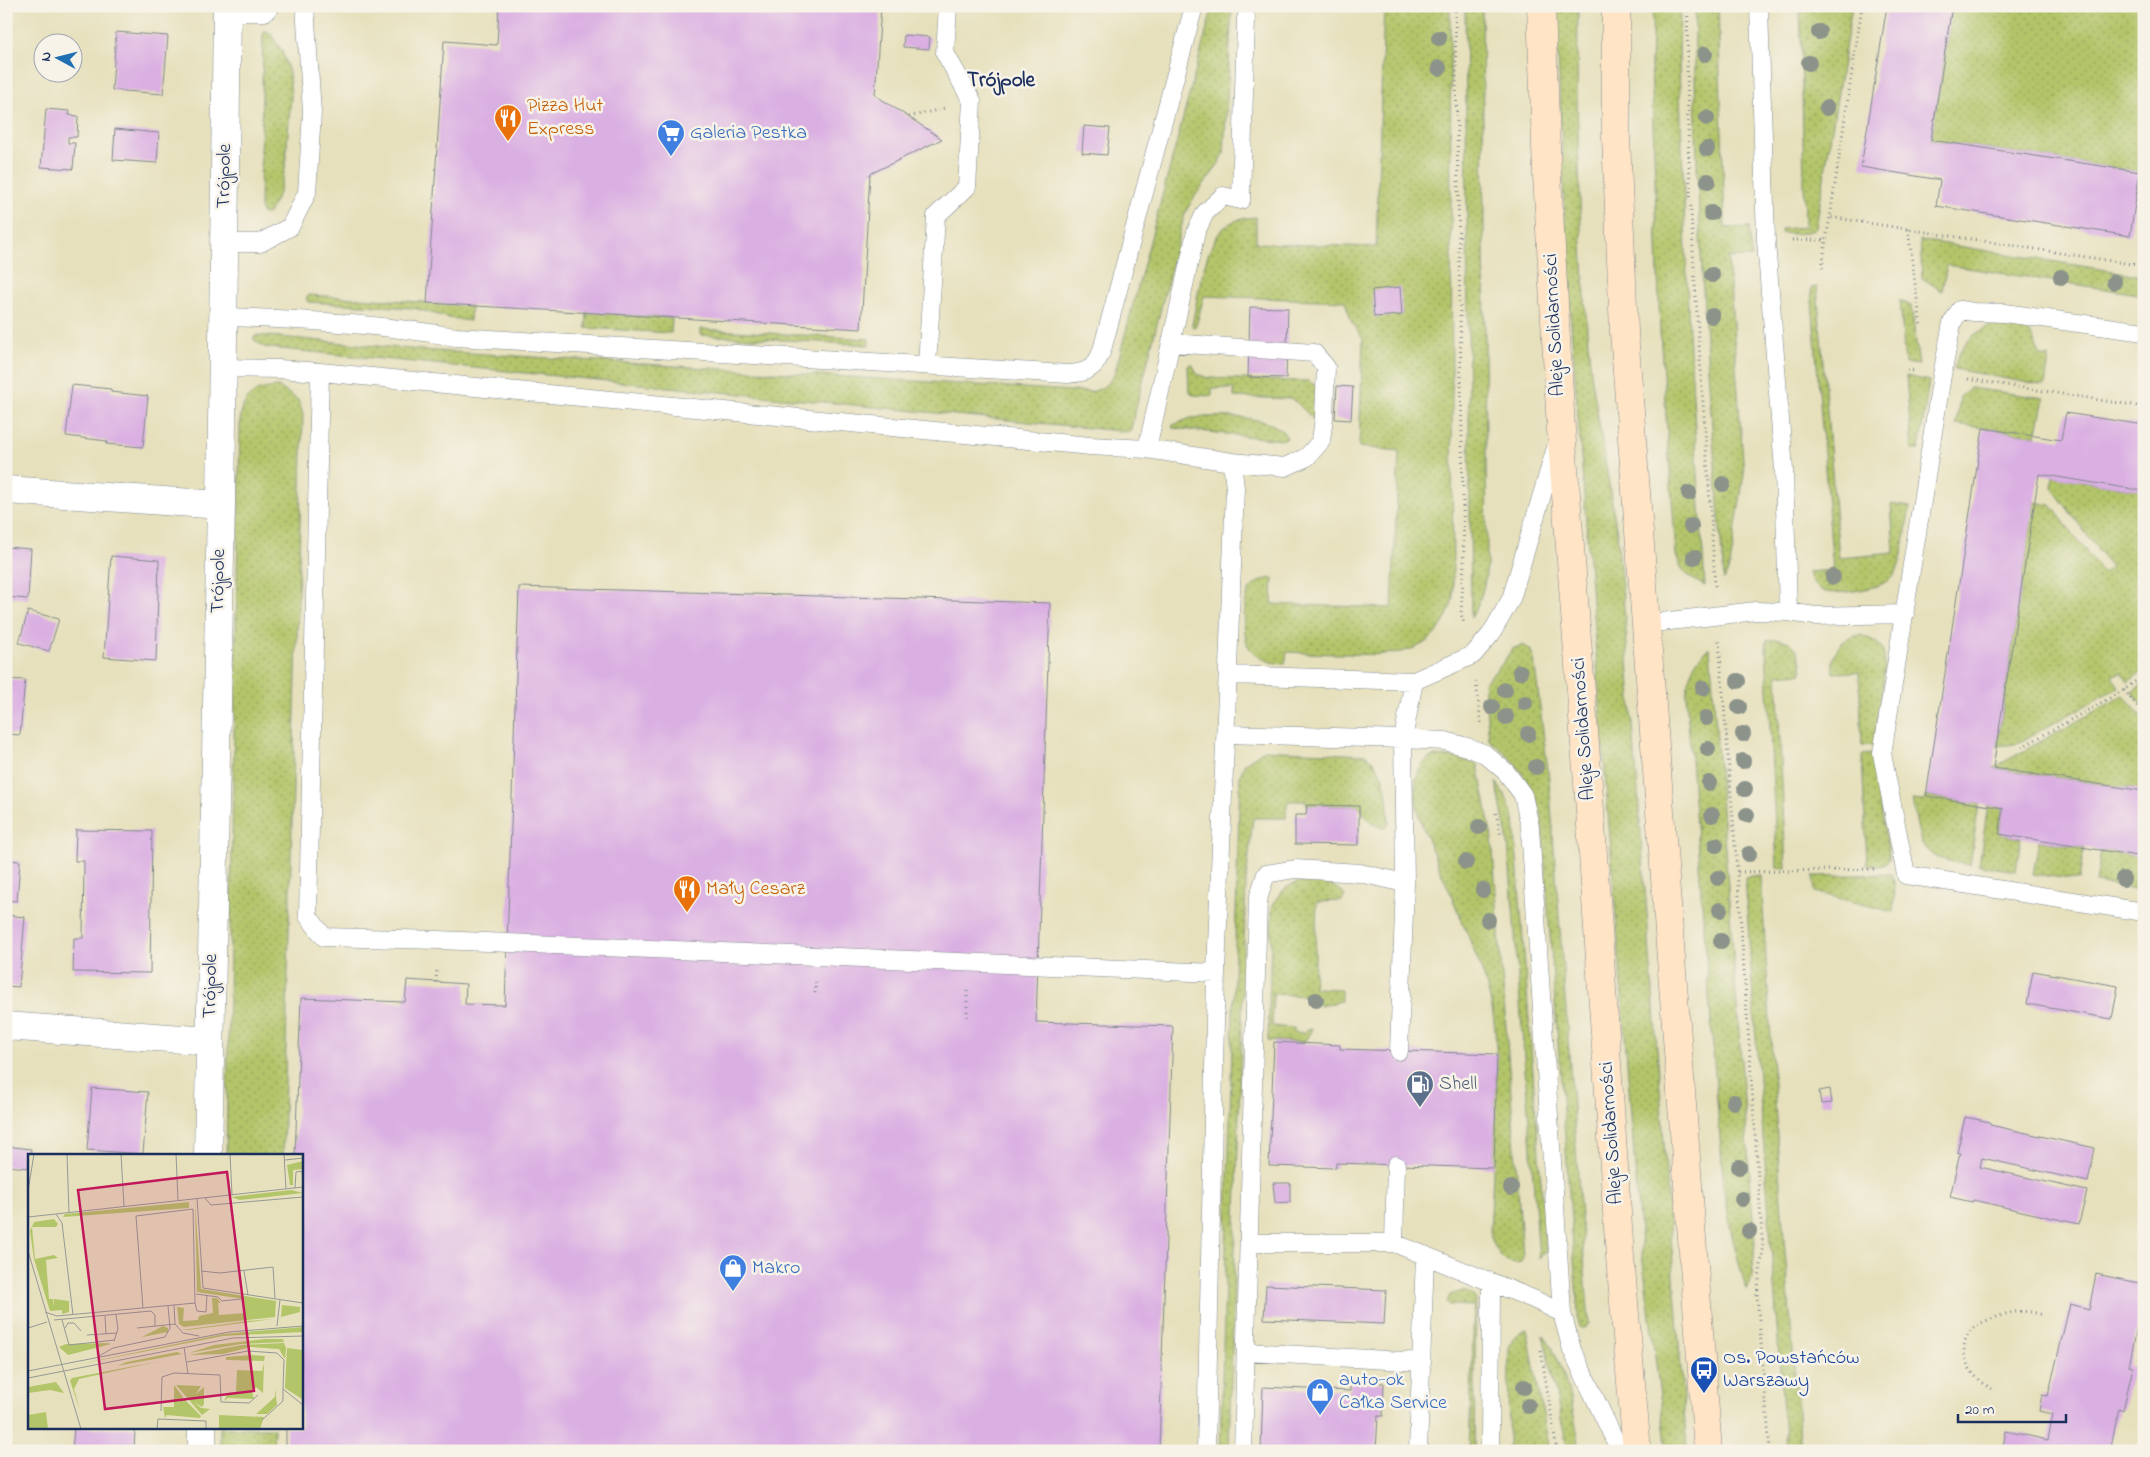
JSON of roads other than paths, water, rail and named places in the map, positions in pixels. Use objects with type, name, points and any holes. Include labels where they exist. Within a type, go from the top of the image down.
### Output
[{"type":"street","name":"Aleje Solidarności","points":[[1541,6],[1547,174],[1561,429],[1591,820],[1620,1247],[1637,1451]]},
{"type":"street","points":[[1616,6],[1616,136],[1624,332],[1644,624],[1708,1451]]},
{"type":"street","name":"Trójpole","points":[[208,1154],[221,505],[227,9]]},
{"type":"street","points":[[6,490],[221,505]]},
{"type":"street","points":[[6,1026],[210,1041]]},
{"type":"street","points":[[202,1430],[202,1451]]},
{"type":"lane","points":[[227,9],[265,12],[271,6]]},
{"type":"lane","points":[[224,243],[260,243],[290,227],[307,192],[312,112],[305,6]]},
{"type":"lane","points":[[927,366],[936,216],[967,187],[972,102],[945,53],[948,6]]},
{"type":"lane","points":[[222,317],[306,319],[403,328],[456,337],[927,366],[1068,374],[1082,373],[1091,369],[1098,360],[1194,6]]},
{"type":"lane","points":[[1759,6],[1766,241],[1784,470],[1788,612]]},
{"type":"lane","points":[[1147,449],[1196,232],[1205,213],[1223,196],[1240,200],[1246,18]]},
{"type":"lane","points":[[2144,332],[2004,312],[1960,310],[1952,323],[1942,374],[1906,614],[1882,754],[1906,875],[2144,912]]},
{"type":"lane","points":[[222,368],[320,372],[1090,446],[1147,449],[1232,462],[1285,467],[1307,457],[1321,441],[1326,367],[1314,353],[1171,343]]},
{"type":"lane","points":[[320,372],[308,916],[324,937],[438,940],[1216,973]]},
{"type":"lane","points":[[1228,675],[1414,681],[1473,655],[1491,634],[1511,599],[1561,429]]},
{"type":"lane","points":[[1206,1451],[1216,973],[1234,488],[1232,462]]},
{"type":"lane","points":[[1644,624],[1756,611],[1788,612],[1815,616],[1906,614]]},
{"type":"lane","points":[[1400,1051],[1405,883],[1403,739],[1414,681]]},
{"type":"lane","points":[[1226,734],[1445,742],[1484,754],[1506,772],[1523,795],[1530,827],[1562,1313],[1572,1350],[1620,1451]]},
{"type":"lane","points":[[1243,1451],[1258,898],[1266,874],[1294,869],[1360,872],[1405,883]]},
{"type":"lane","points":[[1394,1243],[1396,1165]]},
{"type":"lane","points":[[1250,1243],[1394,1243],[1491,1284],[1533,1299],[1562,1313]]},
{"type":"lane","points":[[1418,1451],[1425,1255]]},
{"type":"lane","points":[[1490,1451],[1491,1284]]},
{"type":"lane","points":[[1246,1352],[1422,1362]]},
{"type":"place","name":"Pizza Hut Express","points":[[508,142]]},
{"type":"place","name":"Galeria Pestka","points":[[671,157]]},
{"type":"place","name":"Mały Cesarz","points":[[687,913]]},
{"type":"place","name":"Shell","points":[[1420,1108]]},
{"type":"place","name":"Makro","points":[[733,1292]]},
{"type":"place","name":"Os. Powstańców Warszawy","points":[[1704,1394]]},
{"type":"place","name":"auto-ok Całka Service","points":[[1320,1416]]},
{"type":"district","name":"Trójpole","points":[[1001,81]]}]
